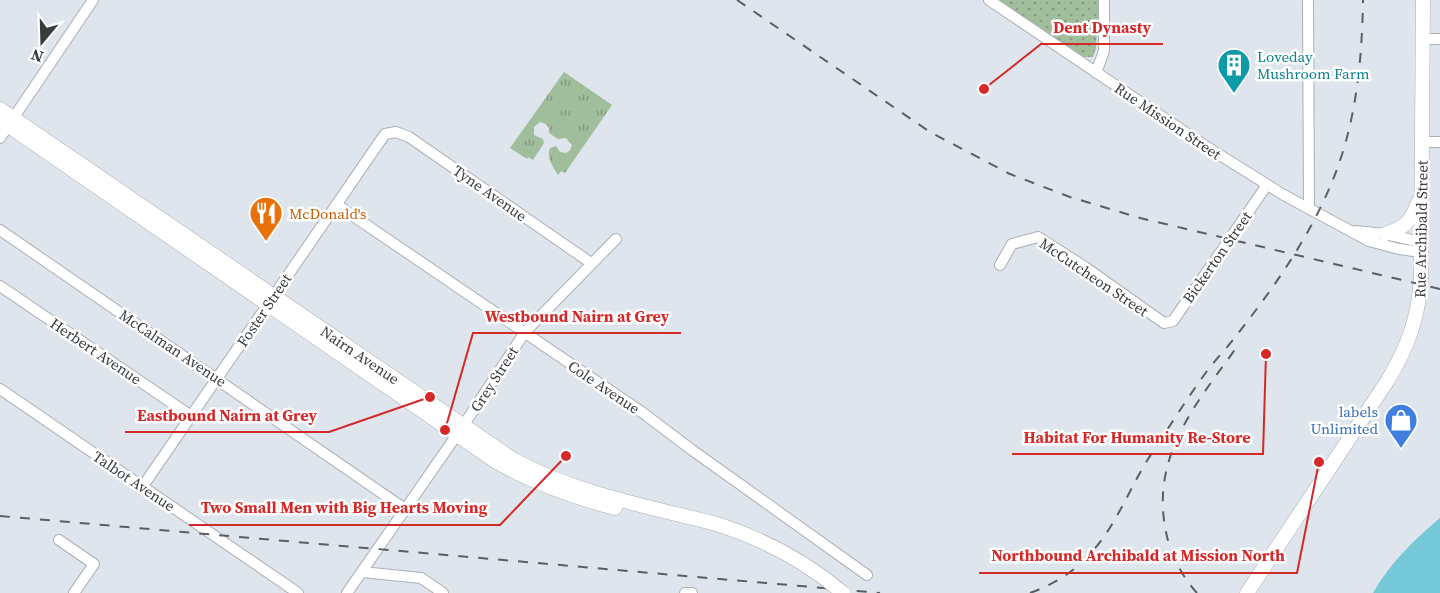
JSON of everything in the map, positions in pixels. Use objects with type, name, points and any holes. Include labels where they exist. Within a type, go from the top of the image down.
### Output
[{"type":"main road","name":"Rue Archibald Street","points":[[1247,593],[1401,359],[1413,331],[1419,304],[1421,247],[1423,0]]},
{"type":"main road","name":"Nairn Avenue","points":[[0,109],[5,125],[176,230],[215,262]]},
{"type":"main road","points":[[1385,234],[1399,229],[1410,221],[1422,194]]},
{"type":"main road","name":"Nairn Avenue","points":[[119,196],[161,232],[215,262],[339,347],[383,383],[460,430]]},
{"type":"main road","points":[[161,232],[176,230]]},
{"type":"main road","name":"Nairn Avenue","points":[[339,347],[398,381],[511,470],[552,489],[599,504],[743,532],[814,569],[843,593]]},
{"type":"main road","points":[[383,383],[398,381]]},
{"type":"main road","name":"Rue Archibald Street","points":[[1257,593],[1296,532],[1309,498]]},
{"type":"main road","name":"Nairn Avenue","points":[[711,527],[769,552],[809,576],[830,593]]},
{"type":"street","points":[[5,125],[93,0]]},
{"type":"street","name":"Rue Mission Street","points":[[989,0],[1267,185],[1370,241],[1399,249],[1421,247]]},
{"type":"street","points":[[1096,73],[1104,51],[1104,0]]},
{"type":"street","points":[[1308,0],[1309,209]]},
{"type":"street","points":[[1423,39],[1440,39]]},
{"type":"street","name":"Tyne Avenue","points":[[385,134],[396,132],[409,136],[591,263]]},
{"type":"street","name":"Foster Street","points":[[143,486],[385,134]]},
{"type":"street","points":[[1422,142],[1440,142]]},
{"type":"street","name":"Bickerton Street","points":[[1164,323],[1173,321],[1267,185]]},
{"type":"street","name":"Cole Avenue","points":[[337,205],[643,413],[867,575]]},
{"type":"street","name":"McCalman Avenue","points":[[0,230],[405,509]]},
{"type":"street","name":"Rue Mission Street","points":[[1353,231],[1385,234],[1421,247]]},
{"type":"street","name":"McCutcheon Street","points":[[1000,265],[1012,244],[1038,237],[1164,323]]},
{"type":"street","name":"Grey Street","points":[[347,593],[525,332],[616,239]]},
{"type":"street","name":"Herbert Avenue","points":[[0,286],[191,416]]},
{"type":"street","name":"Talbot Avenue","points":[[0,389],[298,593]]},
{"type":"street","points":[[59,540],[94,564],[74,593]]},
{"type":"street","points":[[362,572],[421,578],[443,593]]},
{"type":"green space","points":[[999,0],[1099,0],[1096,48],[1093,57],[1084,57]]},
{"type":"green space","points":[[564,72],[612,105],[565,173],[561,171],[558,175],[549,158],[550,148],[556,146],[560,152],[566,153],[572,145],[566,138],[558,139],[549,133],[546,124],[540,122],[534,127],[534,135],[543,139],[544,143],[533,160],[528,157],[527,159],[510,148]]},
{"type":"water","points":[[1440,518],[1440,593],[1373,593],[1403,552]]},
{"type":"railway","points":[[737,0],[930,132],[1010,174],[1070,197],[1140,218],[1440,289]]},
{"type":"railway","points":[[1030,593],[1055,582],[1070,572],[1084,561],[1100,542],[1146,463],[1186,401],[1263,300],[1301,243],[1323,203],[1347,138],[1359,70],[1363,0]]},
{"type":"railway","points":[[1197,593],[1182,572],[1168,540],[1163,504],[1165,478],[1171,454],[1193,409],[1239,344]]},
{"type":"railway","points":[[0,516],[880,593]]},
{"type":"place","name":"Dent Dynasty","points":[[984,89]]},
{"type":"place","name":"Loveday Mushroom Farm","points":[[1234,94]]},
{"type":"place","name":"McDonald's","points":[[266,242]]},
{"type":"place","name":"Habitat For Humanity Re-Store","points":[[1266,354]]},
{"type":"place","name":"Eastbound Nairn at Grey","points":[[430,397]]},
{"type":"place","name":"Westbound Nairn at Grey","points":[[445,430]]},
{"type":"place","name":"labels Unlimited","points":[[1401,449]]},
{"type":"place","name":"Two Small Men with Big Hearts Moving","points":[[566,456]]},
{"type":"place","name":"Northbound Archibald at Mission North","points":[[1319,462]]}]
